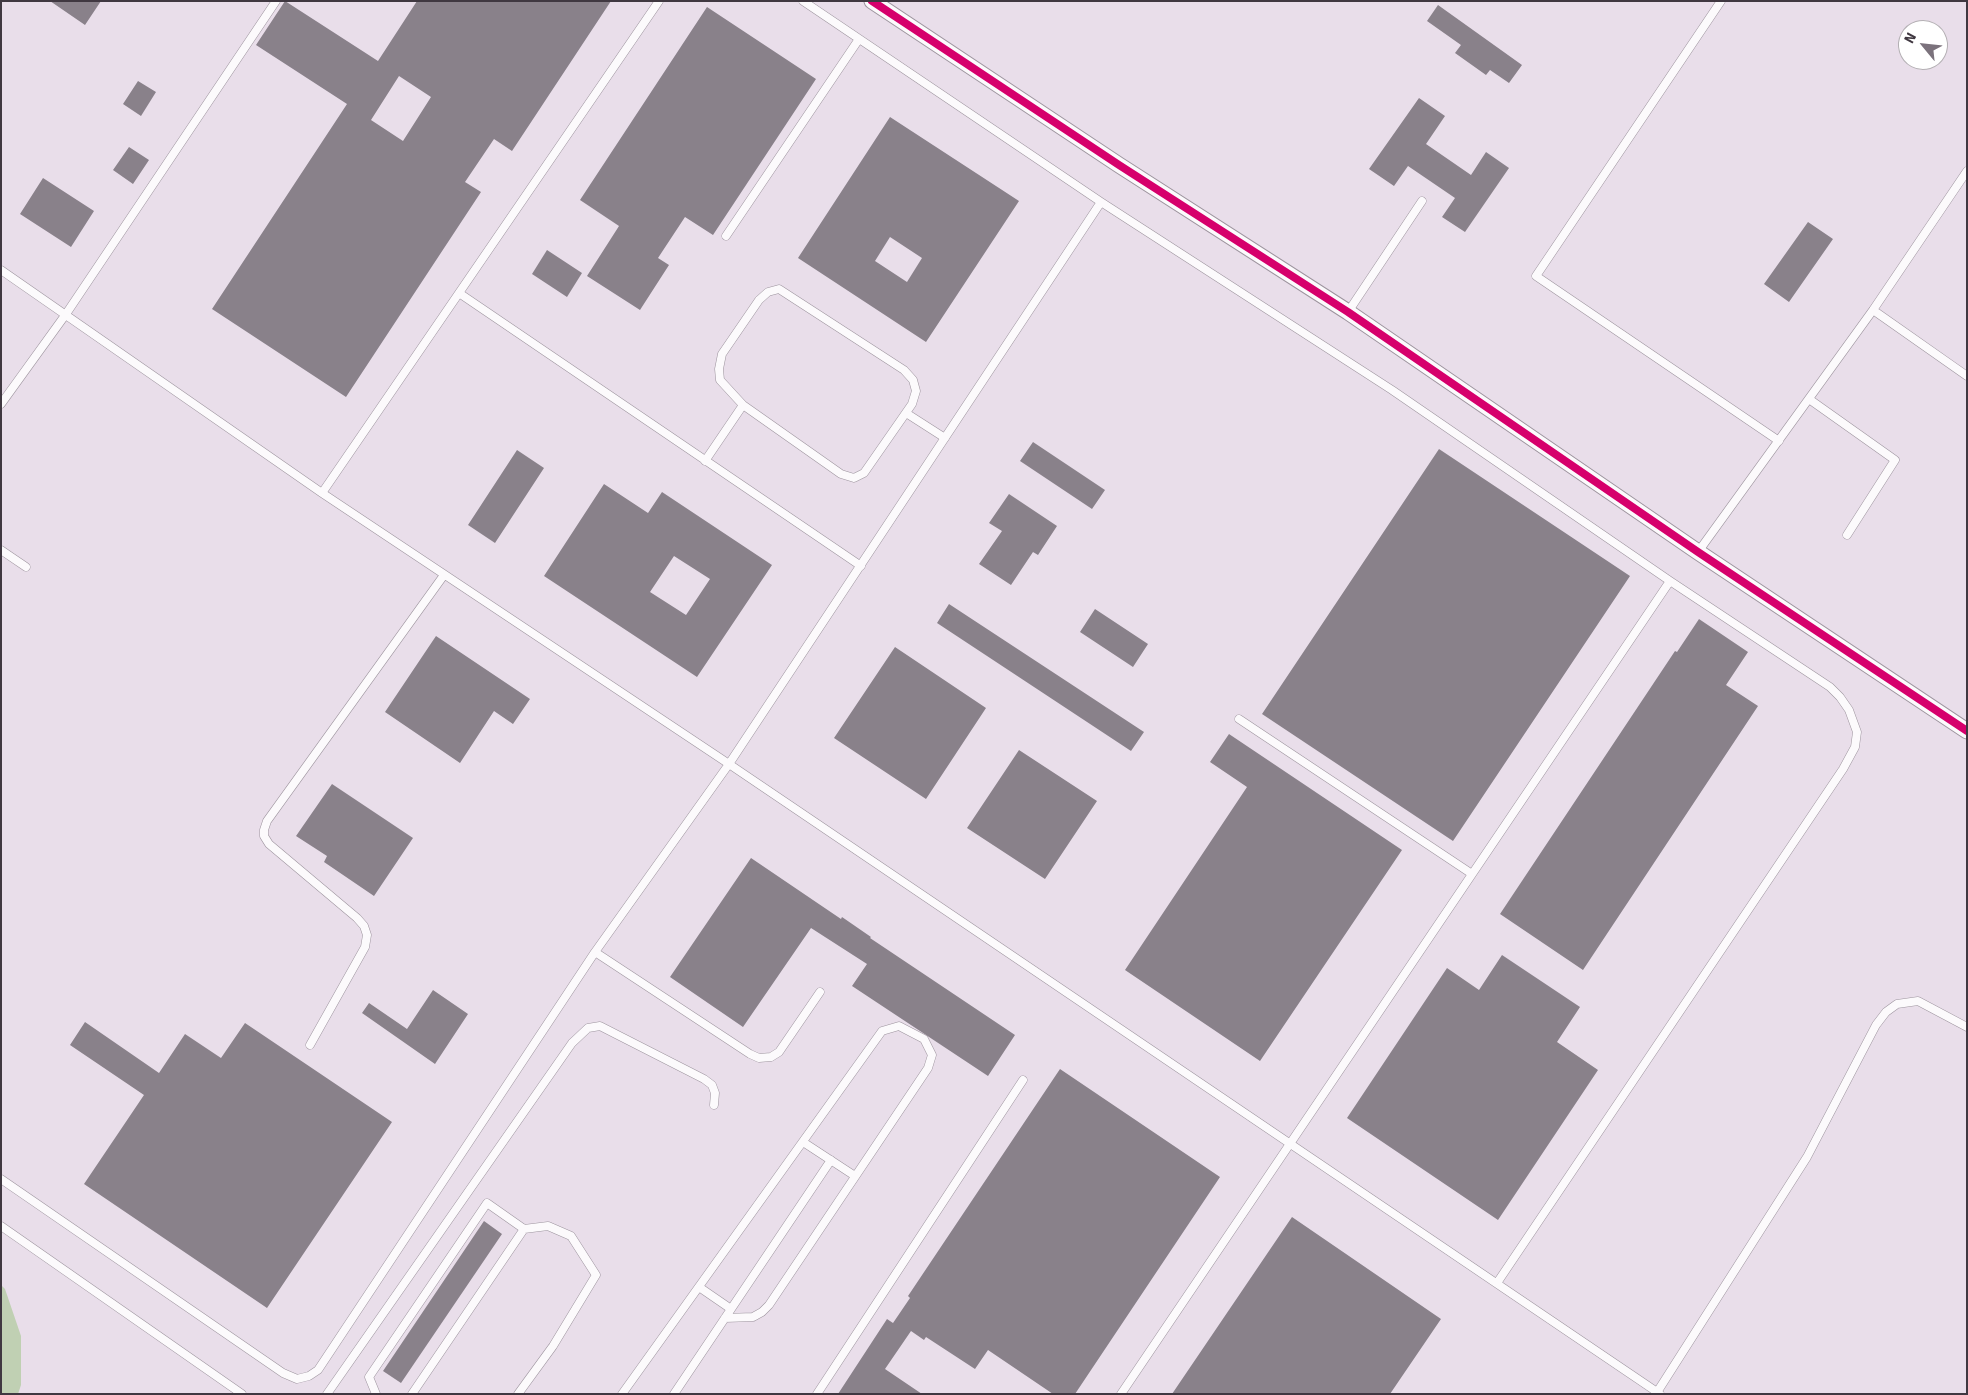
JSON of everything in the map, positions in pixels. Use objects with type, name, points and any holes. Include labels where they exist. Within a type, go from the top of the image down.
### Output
[{"type":"street","points":[[872,1],[1111,160],[1348,312],[1698,552],[1967,731]]},
{"type":"lane","points":[[1,404],[66,314],[276,1]]},
{"type":"lane","points":[[322,492],[659,1]]},
{"type":"lane","points":[[803,1],[1101,202],[1392,390],[1670,581],[1830,687],[1849,710],[1857,732],[1855,747],[1814,812],[1497,1283]]},
{"type":"lane","points":[[1721,1],[1536,276],[1779,442]]},
{"type":"lane","points":[[726,236],[859,39]]},
{"type":"lane","points":[[1698,552],[1873,310],[1967,171]]},
{"type":"lane","points":[[1348,312],[1422,201]]},
{"type":"lane","points":[[1,1179],[283,1373],[297,1378],[309,1376],[318,1370],[595,952],[730,764],[1101,202]]},
{"type":"lane","points":[[1,270],[322,492],[730,764],[1658,1393],[1807,1157],[1872,1033],[1886,1012],[1897,1004],[1918,1001],[1967,1027]]},
{"type":"lane","points":[[779,289],[904,370],[913,380],[916,391],[912,404],[864,474],[854,478],[841,474],[743,405],[720,380],[719,369],[722,354],[759,300],[768,292],[779,289]]},
{"type":"lane","points":[[459,293],[861,566]]},
{"type":"lane","points":[[1873,310],[1967,376]]},
{"type":"lane","points":[[1809,399],[1895,460],[1847,535]]},
{"type":"lane","points":[[705,461],[743,405]]},
{"type":"lane","points":[[906,413],[945,438]]},
{"type":"lane","points":[[1,550],[26,567]]},
{"type":"lane","points":[[310,1046],[365,947],[366,935],[364,926],[357,918],[269,844],[264,836],[264,830],[268,821],[444,574]]},
{"type":"lane","points":[[1121,1394],[1670,581]]},
{"type":"lane","points":[[1239,719],[1472,874]]},
{"type":"lane","points":[[595,952],[750,1054],[760,1058],[771,1057],[779,1052],[820,992]]},
{"type":"lane","points":[[327,1394],[572,1043],[588,1028],[600,1026],[704,1079],[712,1085],[715,1093],[714,1105]]},
{"type":"lane","points":[[622,1394],[882,1031],[899,1026],[924,1039],[932,1055],[928,1068],[762,1312],[746,1319],[724,1318]]},
{"type":"lane","points":[[817,1394],[1023,1080]]},
{"type":"lane","points":[[803,1142],[856,1176]]},
{"type":"lane","points":[[674,1394],[831,1160]]},
{"type":"lane","points":[[376,1394],[369,1377],[487,1203],[524,1230],[548,1226],[572,1236],[596,1275],[553,1346],[518,1394]]},
{"type":"lane","points":[[1,1226],[242,1394]]},
{"type":"lane","points":[[412,1394],[524,1230]]},
{"type":"lane","points":[[699,1287],[731,1309]]},
{"type":"green space","points":[[1,1285],[5,1289],[21,1336],[21,1385],[18,1394],[1,1394]]},
{"type":"building","points":[[50,1],[101,1],[85,25]]},
{"type":"building","points":[[285,1],[378,61],[417,1],[611,1],[512,151],[494,139],[465,182],[481,192],[346,397],[212,309],[347,104],[256,45]],"holes":[[[399,76],[431,97],[403,141],[371,120]]]},
{"type":"building","points":[[1438,5],[1522,65],[1509,83],[1490,70],[1486,75],[1455,53],[1461,45],[1427,21]]},
{"type":"building","points":[[707,7],[816,79],[713,235],[685,217],[658,258],[669,265],[640,310],[587,276],[619,226],[580,200]]},
{"type":"building","points":[[138,81],[156,92],[141,116],[123,104]]},
{"type":"building","points":[[1419,98],[1445,116],[1426,144],[1471,175],[1486,152],[1509,168],[1465,232],[1442,217],[1455,198],[1408,166],[1394,186],[1369,169]]},
{"type":"building","points":[[890,117],[1019,201],[926,342],[798,258]],"holes":[[[890,237],[922,258],[907,282],[875,261]]]},
{"type":"building","points":[[129,147],[149,160],[133,184],[113,170]]},
{"type":"building","points":[[43,178],[94,211],[71,247],[20,214]]},
{"type":"building","points":[[1808,222],[1833,239],[1789,302],[1764,284]]},
{"type":"building","points":[[547,250],[582,273],[567,297],[532,274]]},
{"type":"building","points":[[1033,442],[1105,490],[1092,509],[1020,461]]},
{"type":"building","points":[[1439,449],[1630,576],[1453,841],[1262,714]]},
{"type":"building","points":[[517,450],[544,468],[495,543],[468,525]]},
{"type":"building","points":[[604,484],[648,513],[662,492],[772,565],[697,677],[544,576]],"holes":[[[674,556],[710,579],[686,615],[650,592]]]},
{"type":"building","points":[[1009,494],[1057,526],[1038,555],[1033,552],[1011,585],[979,564],[1002,531],[989,523]]},
{"type":"building","points":[[949,604],[1144,732],[1131,751],[937,623]]},
{"type":"building","points":[[1095,609],[1148,644],[1133,667],[1080,632]]},
{"type":"building","points":[[1699,619],[1748,652],[1726,685],[1758,706],[1583,970],[1500,914],[1675,651],[1677,652]]},
{"type":"building","points":[[436,636],[530,699],[513,724],[494,711],[460,763],[385,712]]},
{"type":"building","points":[[895,647],[986,708],[926,799],[834,738]]},
{"type":"building","points":[[1229,734],[1402,850],[1260,1061],[1125,970],[1247,787],[1210,762]]},
{"type":"building","points":[[1019,750],[1097,801],[1045,879],[967,828]]},
{"type":"building","points":[[332,784],[413,838],[374,896],[324,862],[327,856],[296,836]]},
{"type":"building","points":[[751,858],[841,919],[842,917],[870,938],[1015,1035],[988,1076],[852,986],[867,964],[811,928],[743,1027],[670,977]]},
{"type":"building","points":[[1502,955],[1580,1007],[1557,1042],[1598,1070],[1498,1220],[1347,1118],[1447,968],[1479,990]]},
{"type":"building","points":[[433,990],[468,1014],[435,1064],[362,1013],[369,1003],[407,1029]]},
{"type":"building","points":[[85,1022],[159,1073],[185,1034],[221,1058],[245,1023],[392,1122],[267,1308],[84,1184],[144,1095],[70,1045]]},
{"type":"building","points":[[1060,1069],[1220,1177],[1075,1394],[1053,1394],[988,1350],[975,1369],[926,1337],[924,1340],[911,1331],[885,1369],[922,1394],[838,1394],[887,1319],[893,1323],[910,1298],[908,1296]]},
{"type":"building","points":[[1292,1217],[1441,1319],[1390,1394],[1172,1394]]},
{"type":"building","points":[[484,1221],[502,1234],[401,1383],[383,1371]]},
{"type":"cycle path","points":[[872,1],[1119,165],[1348,312],[1698,552],[1967,731]]}]
